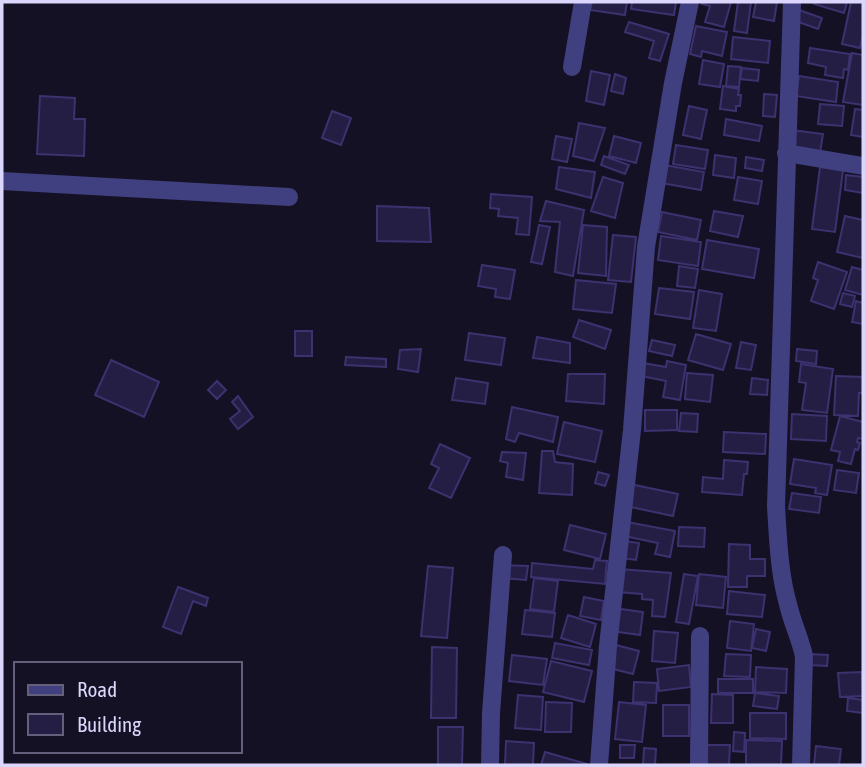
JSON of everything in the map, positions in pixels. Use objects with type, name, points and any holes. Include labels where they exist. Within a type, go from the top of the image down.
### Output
[{"type":"street","points":[[572,67],[583,2]]},
{"type":"street","points":[[599,765],[632,430],[646,247],[673,83],[690,2]]},
{"type":"street","points":[[792,2],[776,506],[786,600],[804,656],[802,765]]},
{"type":"street","points":[[786,153],[863,166]]},
{"type":"street","points":[[2,181],[289,197]]},
{"type":"street","points":[[490,765],[491,713],[503,555]]},
{"type":"street","points":[[699,765],[700,636]]},
{"type":"building","points":[[592,2],[627,2],[625,15],[590,10]]},
{"type":"building","points":[[632,2],[676,2],[674,15],[631,9]]},
{"type":"building","points":[[731,2],[724,27],[705,22],[710,6],[702,4]]},
{"type":"building","points":[[738,2],[751,2],[747,33],[734,31]]},
{"type":"building","points":[[756,2],[777,2],[774,21],[753,17]]},
{"type":"building","points":[[847,2],[844,13],[814,4]]},
{"type":"building","points":[[851,2],[863,2],[863,35],[860,48],[842,44]]},
{"type":"building","points":[[799,10],[822,18],[818,29],[796,21]]},
{"type":"building","points":[[629,22],[669,34],[660,61],[649,58],[654,41],[625,32]]},
{"type":"building","points":[[696,26],[727,32],[722,56],[702,51],[701,57],[690,54]]},
{"type":"building","points":[[733,37],[770,41],[768,63],[731,59]]},
{"type":"building","points":[[810,48],[850,54],[848,70],[844,69],[843,78],[825,75],[826,67],[808,63]]},
{"type":"building","points":[[852,53],[863,55],[863,105],[843,102]]},
{"type":"building","points":[[703,60],[724,64],[720,87],[699,84]]},
{"type":"building","points":[[728,66],[741,67],[739,87],[726,86]]},
{"type":"building","points":[[742,68],[759,70],[758,81],[740,79]]},
{"type":"building","points":[[591,71],[610,75],[604,105],[586,101]]},
{"type":"building","points":[[615,74],[626,78],[623,94],[611,91]]},
{"type":"building","points":[[799,76],[838,82],[836,102],[796,96]]},
{"type":"building","points":[[723,86],[739,89],[740,106],[736,106],[736,111],[720,109]]},
{"type":"building","points":[[764,94],[777,95],[775,117],[763,116]]},
{"type":"building","points":[[40,96],[75,98],[74,119],[85,119],[84,156],[37,154]]},
{"type":"building","points":[[820,104],[844,106],[842,126],[818,124]]},
{"type":"building","points":[[689,106],[707,110],[701,139],[683,135]]},
{"type":"building","points":[[855,109],[863,110],[863,137],[851,135]]},
{"type":"building","points":[[332,111],[351,118],[341,145],[322,138]]},
{"type":"building","points":[[726,119],[762,126],[759,141],[724,135]]},
{"type":"building","points":[[579,123],[605,128],[594,161],[573,156]]},
{"type":"building","points":[[792,130],[823,134],[820,153],[790,148]]},
{"type":"building","points":[[556,136],[572,139],[567,162],[552,159]]},
{"type":"building","points":[[614,136],[641,143],[636,163],[609,156]]},
{"type":"building","points":[[676,145],[708,150],[705,169],[673,164]]},
{"type":"building","points":[[715,155],[736,158],[734,178],[713,175]]},
{"type":"building","points":[[604,156],[629,165],[625,174],[601,165]]},
{"type":"building","points":[[746,157],[764,160],[762,171],[745,168]]},
{"type":"building","points":[[664,165],[704,172],[701,190],[661,183]]},
{"type":"building","points":[[559,167],[595,172],[591,198],[556,189]]},
{"type":"building","points":[[820,167],[843,170],[835,232],[812,229]]},
{"type":"building","points":[[846,175],[863,177],[863,193],[845,190]]},
{"type":"building","points":[[603,177],[623,183],[615,218],[591,211]]},
{"type":"building","points":[[738,177],[762,181],[758,204],[734,200]]},
{"type":"building","points":[[491,194],[532,197],[529,235],[516,234],[518,218],[498,216],[499,209],[490,208]]},
{"type":"building","points":[[546,201],[584,210],[573,276],[555,272],[560,222],[540,221]]},
{"type":"building","points":[[377,206],[429,208],[431,242],[377,241]]},
{"type":"building","points":[[714,211],[743,216],[738,237],[710,231]]},
{"type":"building","points":[[662,212],[701,220],[697,240],[658,232]]},
{"type":"building","points":[[845,216],[863,220],[863,258],[837,252]]},
{"type":"building","points":[[539,225],[550,227],[542,264],[531,262]]},
{"type":"building","points":[[583,225],[607,227],[606,276],[578,273]]},
{"type":"building","points":[[613,235],[636,237],[631,282],[608,280]]},
{"type":"building","points":[[661,236],[701,242],[698,266],[658,260]]},
{"type":"building","points":[[707,240],[759,249],[754,278],[702,269]]},
{"type":"building","points":[[818,262],[847,272],[834,309],[811,301],[818,280],[813,278]]},
{"type":"building","points":[[482,265],[515,270],[510,299],[495,297],[496,289],[478,286]]},
{"type":"building","points":[[679,266],[698,269],[695,288],[677,286]]},
{"type":"building","points":[[852,267],[863,270],[863,295],[845,290]]},
{"type":"building","points":[[576,280],[616,284],[612,313],[573,309]]},
{"type":"building","points":[[659,288],[694,292],[690,319],[655,314]]},
{"type":"building","points":[[699,290],[722,294],[716,331],[693,328]]},
{"type":"building","points":[[843,293],[855,296],[852,307],[840,304]]},
{"type":"building","points":[[856,301],[863,303],[863,324],[852,322]]},
{"type":"building","points":[[579,320],[611,330],[605,349],[573,337]]},
{"type":"building","points":[[295,331],[312,331],[312,356],[295,356]]},
{"type":"building","points":[[469,333],[505,338],[501,365],[465,360]]},
{"type":"building","points":[[696,334],[731,344],[723,370],[688,360]]},
{"type":"building","points":[[537,337],[570,343],[570,363],[533,358]]},
{"type":"building","points":[[652,340],[675,345],[672,356],[649,351]]},
{"type":"building","points":[[741,342],[756,345],[751,370],[736,368]]},
{"type":"building","points":[[421,349],[418,372],[398,369],[400,350]]},
{"type":"building","points":[[797,349],[817,351],[816,364],[796,361]]},
{"type":"building","points":[[346,357],[386,359],[386,367],[345,365]]},
{"type":"building","points":[[111,360],[159,382],[144,417],[95,395]]},
{"type":"building","points":[[667,361],[686,365],[680,400],[663,397],[666,381],[641,376],[643,363],[666,367]]},
{"type":"building","points":[[801,364],[833,369],[827,413],[802,410],[806,383],[799,382]]},
{"type":"building","points":[[687,373],[713,375],[710,402],[685,399]]},
{"type":"building","points":[[568,374],[605,374],[604,404],[566,401]]},
{"type":"building","points":[[836,376],[863,377],[858,416],[834,415]]},
{"type":"building","points":[[456,378],[488,383],[485,404],[452,400]]},
{"type":"building","points":[[752,378],[768,380],[767,395],[750,394]]},
{"type":"building","points":[[217,381],[226,390],[217,399],[208,390]]},
{"type":"building","points":[[238,396],[253,417],[238,429],[230,419],[240,411],[232,402]]},
{"type":"building","points":[[512,407],[558,417],[553,442],[519,433],[515,442],[506,439]]},
{"type":"building","points":[[645,410],[677,410],[677,430],[645,431]]},
{"type":"building","points":[[681,413],[698,414],[697,432],[679,431]]},
{"type":"building","points":[[792,414],[827,416],[826,441],[791,439]]},
{"type":"building","points":[[840,416],[863,422],[863,439],[858,438],[857,442],[860,443],[858,450],[855,449],[851,464],[838,461],[840,452],[831,450]]},
{"type":"building","points":[[564,422],[602,431],[595,462],[557,454]]},
{"type":"building","points":[[724,432],[766,434],[765,454],[723,452]]},
{"type":"building","points":[[440,444],[470,458],[451,498],[429,488],[439,468],[431,464]]},
{"type":"building","points":[[542,451],[553,451],[555,462],[573,464],[572,495],[539,493]]},
{"type":"building","points":[[502,452],[526,453],[523,480],[506,477],[508,463],[500,461]]},
{"type":"building","points":[[794,459],[832,465],[827,495],[815,493],[816,488],[790,484]]},
{"type":"building","points":[[724,460],[748,462],[742,495],[702,492],[703,477],[723,479]]},
{"type":"building","points":[[837,470],[859,473],[856,493],[834,490]]},
{"type":"building","points":[[598,472],[609,475],[605,486],[595,483]]},
{"type":"building","points":[[630,484],[678,494],[673,516],[626,506]]},
{"type":"building","points":[[792,493],[821,497],[819,513],[789,509]]},
{"type":"building","points":[[627,522],[675,531],[670,557],[655,554],[658,543],[624,536]]},
{"type":"building","points":[[570,525],[606,534],[600,559],[564,550]]},
{"type":"building","points":[[679,527],[705,528],[704,547],[678,546]]},
{"type":"building","points":[[624,541],[639,543],[636,560],[621,558]]},
{"type":"building","points":[[729,544],[750,545],[750,559],[765,559],[765,576],[747,576],[747,587],[728,587]]},
{"type":"building","points":[[595,560],[607,561],[605,584],[531,577],[532,563],[593,569]]},
{"type":"building","points":[[504,565],[528,566],[526,580],[503,578]]},
{"type":"building","points":[[428,566],[453,568],[447,638],[421,636]]},
{"type":"building","points":[[619,569],[671,573],[665,617],[652,616],[653,600],[642,599],[642,594],[617,592]]},
{"type":"building","points":[[684,574],[698,576],[689,624],[676,622]]},
{"type":"building","points":[[699,574],[726,577],[723,608],[696,605]]},
{"type":"building","points":[[534,578],[558,581],[554,612],[530,609]]},
{"type":"building","points":[[178,587],[208,598],[206,606],[193,601],[181,634],[163,627]]},
{"type":"building","points":[[729,591],[765,595],[762,617],[727,614]]},
{"type":"building","points":[[584,597],[604,601],[601,620],[580,616]]},
{"type":"building","points":[[614,608],[643,612],[640,635],[611,631]]},
{"type":"building","points":[[525,610],[555,613],[552,637],[522,634]]},
{"type":"building","points":[[568,615],[596,624],[590,647],[561,638]]},
{"type":"building","points":[[730,621],[754,624],[751,651],[727,648]]},
{"type":"building","points":[[756,629],[770,632],[766,651],[752,648]]},
{"type":"building","points":[[654,631],[678,633],[675,663],[652,661]]},
{"type":"building","points":[[555,643],[592,650],[589,665],[552,658]]},
{"type":"building","points":[[612,644],[639,651],[633,674],[605,667]]},
{"type":"building","points":[[432,647],[457,648],[456,718],[431,718]]},
{"type":"building","points":[[726,654],[751,655],[750,677],[724,676]]},
{"type":"building","points":[[810,654],[828,655],[827,666],[809,665]]},
{"type":"building","points":[[512,655],[547,659],[543,685],[509,681]]},
{"type":"building","points":[[551,661],[592,671],[584,702],[543,692]]},
{"type":"building","points":[[689,665],[691,687],[659,691],[657,669]]},
{"type":"building","points":[[756,667],[787,669],[786,693],[755,692]]},
{"type":"building","points":[[862,672],[863,696],[840,697],[838,673]]},
{"type":"building","points":[[718,679],[753,679],[753,693],[718,693]]},
{"type":"building","points":[[634,682],[657,683],[656,703],[633,702]]},
{"type":"building","points":[[755,693],[779,696],[777,709],[753,706]]},
{"type":"building","points":[[712,694],[733,695],[733,723],[711,723]]},
{"type":"building","points":[[518,695],[543,697],[541,730],[515,728]]},
{"type":"building","points":[[848,698],[863,700],[863,713],[847,711]]},
{"type":"building","points":[[546,702],[572,703],[571,732],[545,732]]},
{"type":"building","points":[[619,702],[646,705],[642,742],[615,739]]},
{"type":"building","points":[[663,705],[689,705],[689,736],[663,736]]},
{"type":"building","points":[[750,713],[786,713],[786,739],[750,738]]},
{"type":"building","points":[[438,727],[463,727],[462,765],[438,765]]},
{"type":"building","points":[[734,732],[745,733],[744,752],[733,751]]},
{"type":"building","points":[[746,740],[782,741],[781,765],[746,765]]},
{"type":"building","points":[[506,741],[534,743],[533,765],[505,765]]},
{"type":"building","points":[[620,745],[635,745],[634,758],[620,758]]},
{"type":"building","points":[[706,745],[730,745],[729,765],[705,765]]},
{"type":"building","points":[[816,746],[841,749],[839,765],[814,765]]},
{"type":"building","points":[[644,748],[656,749],[655,765],[643,765]]},
{"type":"building","points":[[545,752],[587,764],[587,765],[541,765]]}]
